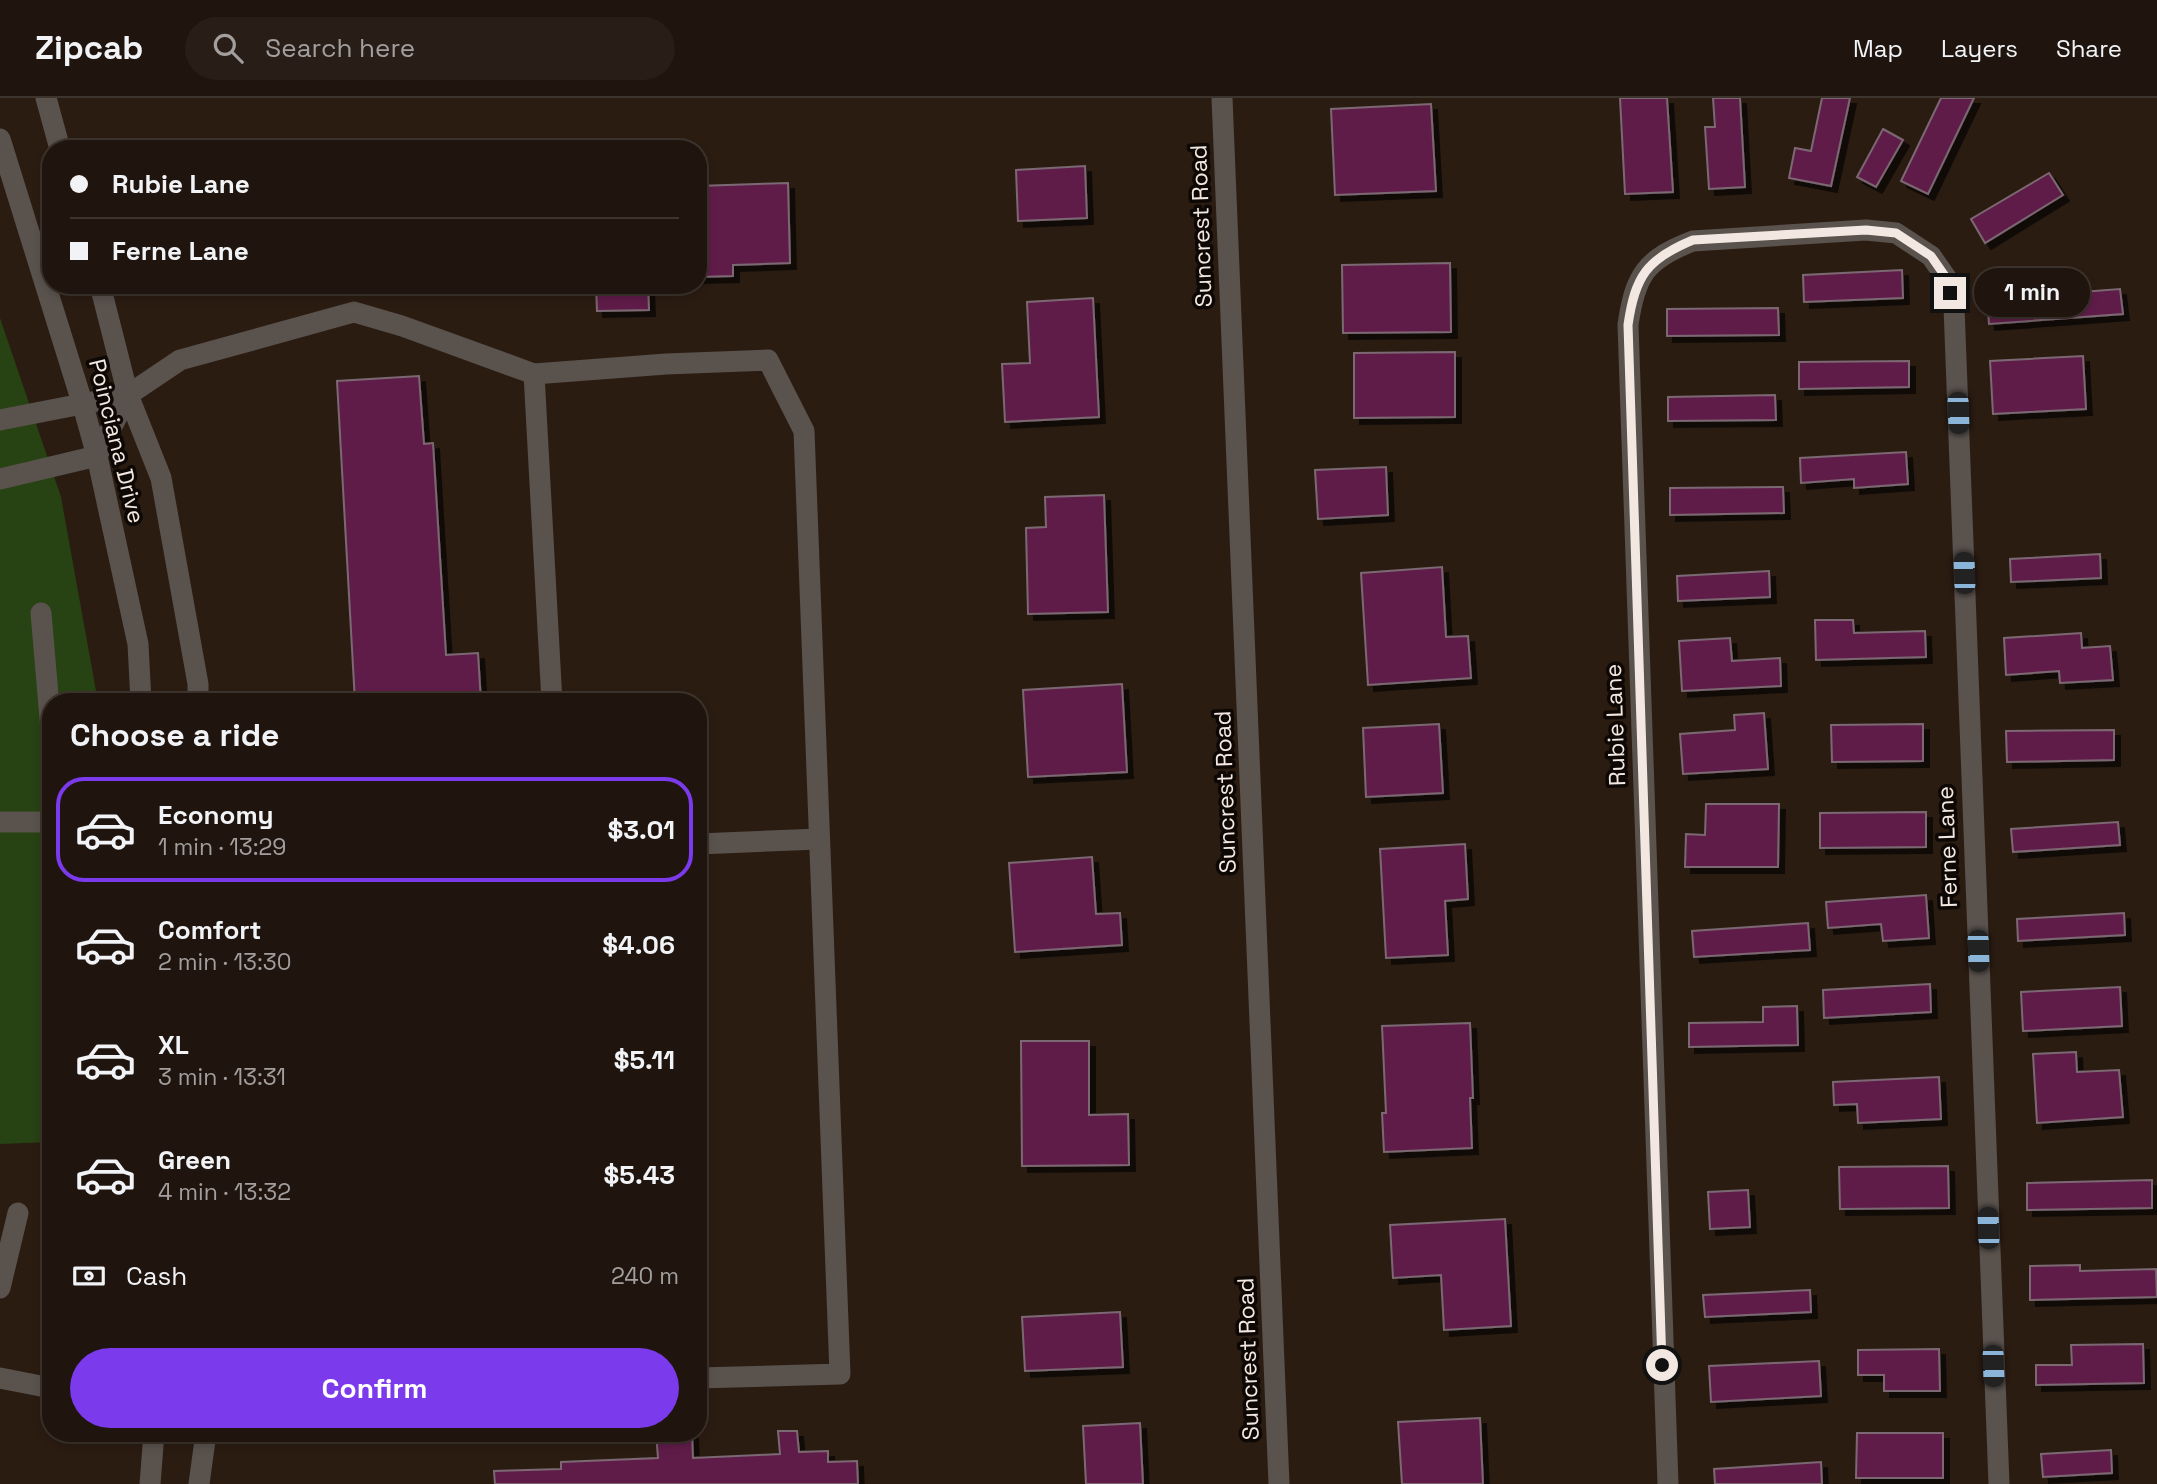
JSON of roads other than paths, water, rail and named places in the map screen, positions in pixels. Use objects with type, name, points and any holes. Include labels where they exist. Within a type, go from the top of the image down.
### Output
[{"type":"street","points":[[46,98],[58,140]]},
{"type":"street","name":"Suncrest Road","points":[[1223,98],[1279,1484]]},
{"type":"street","name":"Poinciana Drive","points":[[0,139],[42,274]]},
{"type":"street","name":"Rubie Lane","points":[[1668,1484],[1628,325],[1632,294],[1646,270],[1660,257],[1667,251],[1693,240],[1866,230],[1896,233],[1931,256]]},
{"type":"street","name":"Ferne Lane","points":[[1931,256],[1947,279],[1954,307],[1999,1484]]},
{"type":"street","name":"Poinciana Drive","points":[[48,294],[97,456],[138,644],[141,693]]},
{"type":"street","name":"Poinciana Drive","points":[[102,294],[128,396],[161,478],[198,693]]},
{"type":"street","points":[[0,420],[82,402],[128,396],[180,360],[354,312],[402,326],[534,374],[768,360],[804,431],[840,1374],[707,1378]]},
{"type":"street","points":[[534,374],[552,693]]},
{"type":"street","points":[[0,479],[97,456],[128,396]]},
{"type":"street","points":[[41,613],[48,693]]},
{"type":"street","points":[[0,822],[42,822]]},
{"type":"street","points":[[707,844],[819,839]]},
{"type":"street","points":[[0,1288],[18,1213]]},
{"type":"street","points":[[0,1378],[42,1386]]},
{"type":"street","points":[[150,1484],[154,1442]]},
{"type":"street","points":[[199,1484],[205,1442]]}]
